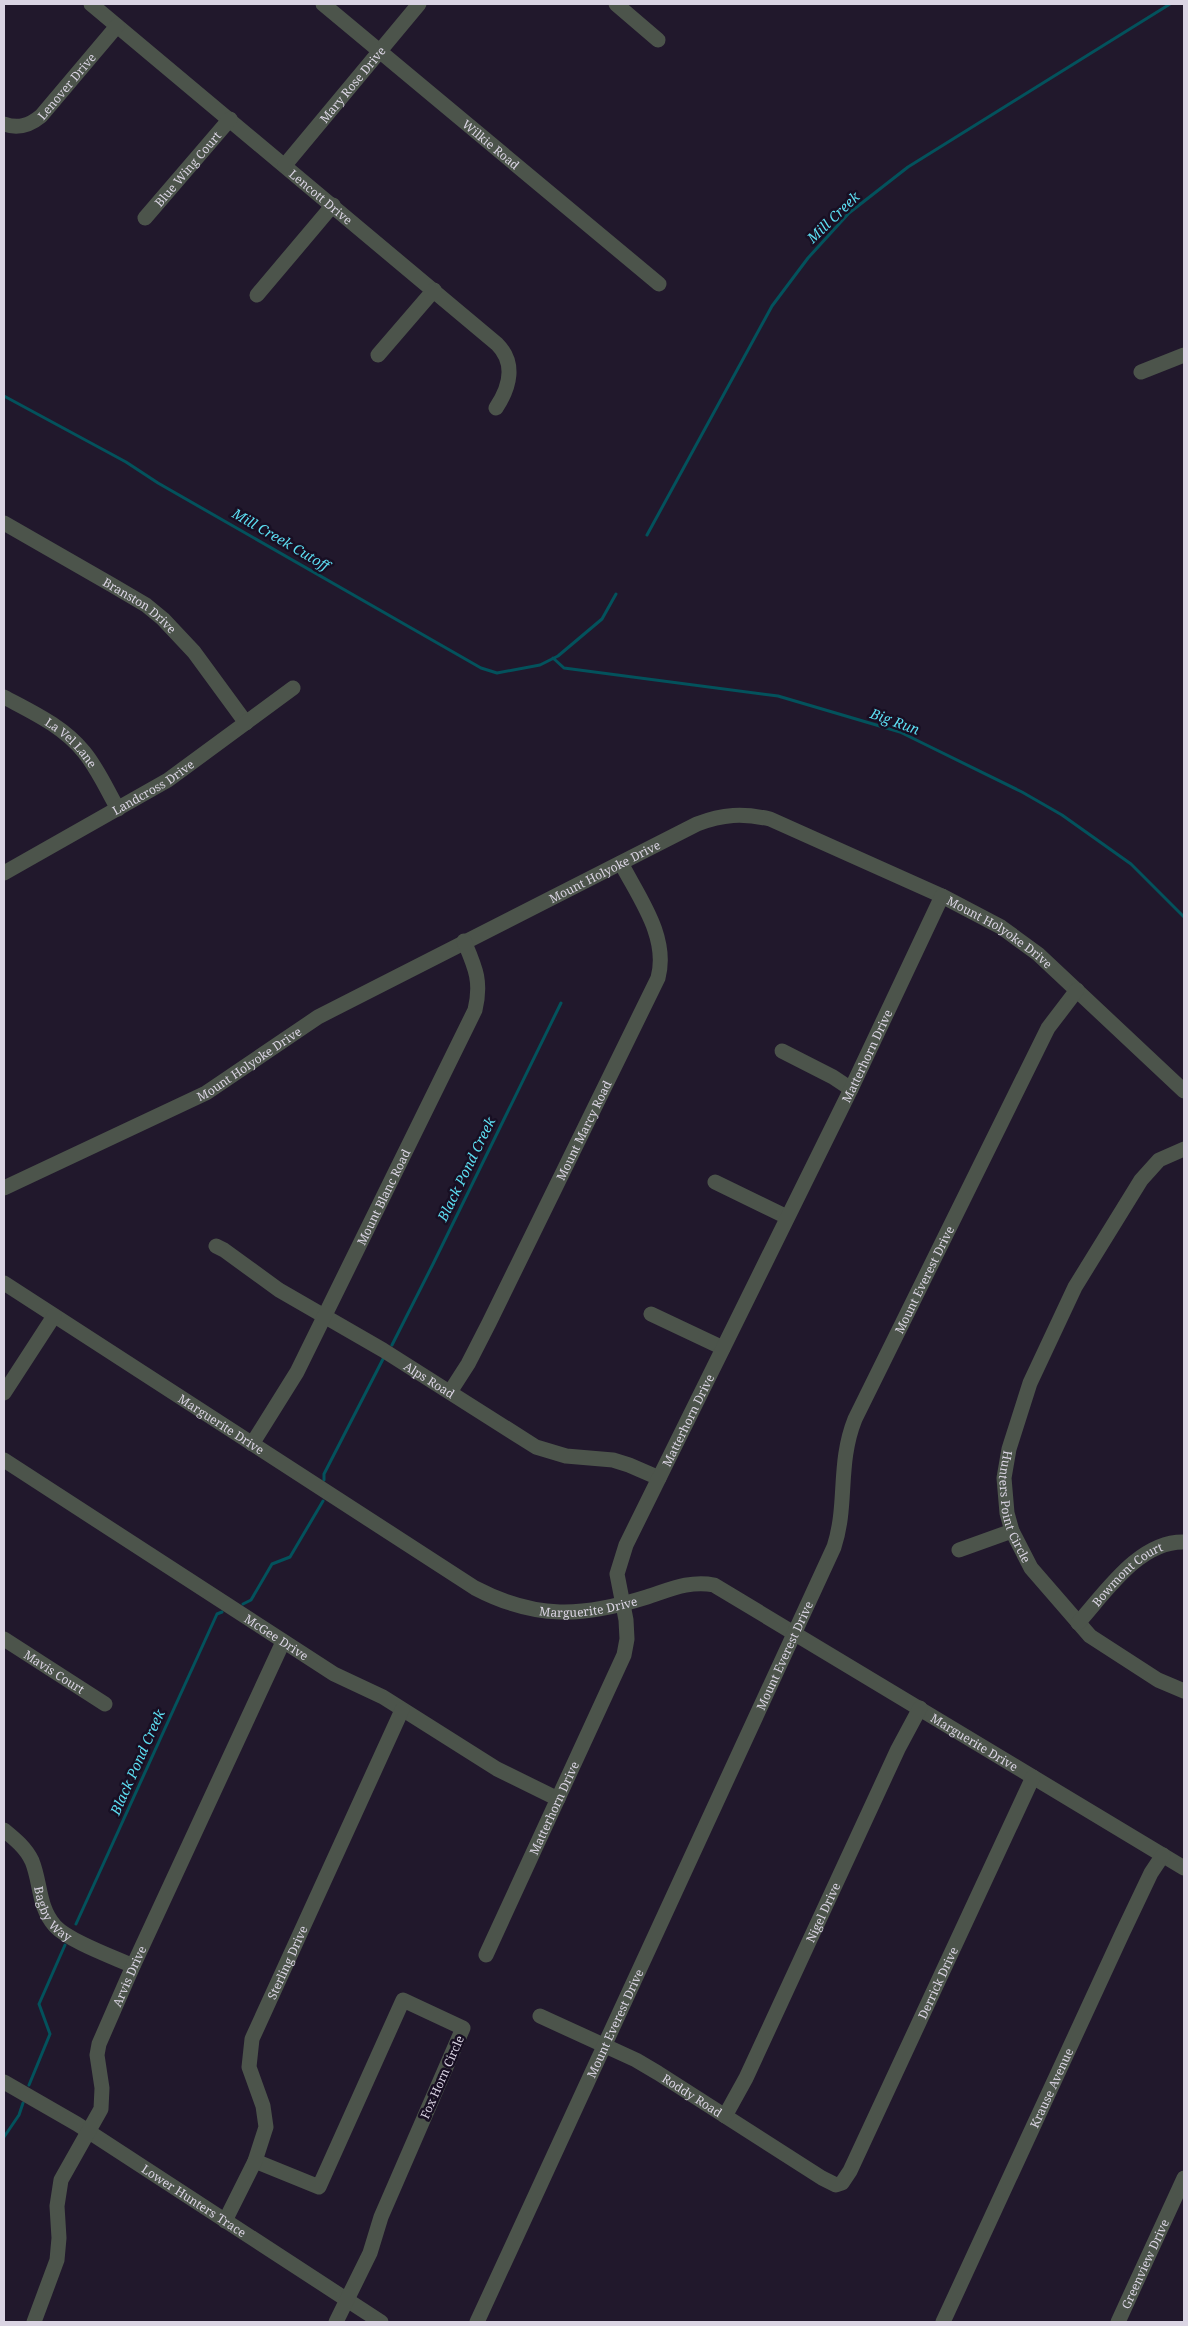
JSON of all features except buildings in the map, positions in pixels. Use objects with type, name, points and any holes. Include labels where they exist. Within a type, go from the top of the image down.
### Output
[{"type":"street","name":"Lencott Drive","points":[[91,4],[497,344],[507,356],[510,367],[502,401],[496,408]]},
{"type":"street","name":"Wilkie Road","points":[[323,4],[659,284]]},
{"type":"street","name":"Mary Rose Drive","points":[[285,165],[419,4]]},
{"type":"street","points":[[616,4],[658,40]]},
{"type":"street","name":"Lenover Drive","points":[[4,124],[18,128],[35,121],[41,116],[117,26]]},
{"type":"street","name":"Blue Wing Court","points":[[145,218],[230,119]]},
{"type":"street","points":[[257,295],[332,205]]},
{"type":"street","points":[[378,355],[434,290]]},
{"type":"street","points":[[1141,372],[1184,355]]},
{"type":"street","name":"Branston Drive","points":[[4,522],[146,605],[163,618],[194,652],[246,723]]},
{"type":"street","name":"Landcross Drive","points":[[4,872],[168,780],[293,688]]},
{"type":"street","name":"La Vel Lane","points":[[4,697],[50,722],[77,744],[95,768],[118,809]]},
{"type":"street","name":"Mount Holyoke Drive","points":[[4,1188],[206,1093],[222,1084],[286,1037],[318,1017],[621,862],[724,815],[751,815],[786,826],[942,896],[990,920],[1023,942],[1184,1091]]},
{"type":"street","name":"Mount Marcy Road","points":[[450,1392],[468,1364],[489,1323],[658,978],[662,960],[656,934],[621,862]]},
{"type":"street","name":"Matterhorn Drive","points":[[486,1955],[624,1654],[627,1639],[618,1581],[620,1560],[851,1089],[942,896]]},
{"type":"street","name":"Mount Blanc Road","points":[[252,1444],[298,1372],[475,1010],[479,995],[478,979],[464,941]]},
{"type":"street","name":"Mount Everest Drive","points":[[478,2322],[827,1564],[840,1529],[844,1452],[855,1419],[1048,1028],[1077,990]]},
{"type":"street","points":[[782,1051],[833,1077],[851,1089]]},
{"type":"street","name":"Hunters Point Circle","points":[[1184,1148],[1160,1160],[1141,1180],[1075,1286],[1030,1383],[1006,1459],[1004,1495],[1012,1531],[1031,1568],[1078,1623],[1090,1636],[1158,1680],[1184,1691]]},
{"type":"street","points":[[715,1182],[788,1218]]},
{"type":"street","name":"Alps Road","points":[[216,1246],[279,1290],[383,1350],[525,1441],[544,1450],[566,1456],[613,1460],[659,1478]]},
{"type":"street","name":"Marguerite Drive","points":[[4,1284],[494,1598],[531,1610],[582,1613],[623,1604],[681,1586],[705,1583],[726,1590],[1184,1868]]},
{"type":"street","points":[[651,1314],[723,1348]]},
{"type":"street","points":[[4,1393],[54,1316]]},
{"type":"street","name":"McGee Drive","points":[[4,1460],[334,1674],[383,1697],[497,1769],[558,1799]]},
{"type":"street","points":[[960,1550],[1012,1531]]},
{"type":"street","name":"Bowmont Court","points":[[1078,1623],[1139,1557],[1154,1548],[1184,1542]]},
{"type":"street","name":"Mavis Court","points":[[4,1639],[105,1704]]},
{"type":"street","name":"Arvis Drive","points":[[34,2322],[57,2260],[59,2238],[57,2206],[61,2180],[98,2114],[102,2102],[97,2066],[98,2049],[133,1966],[283,1642]]},
{"type":"street","name":"Nigel Drive","points":[[725,2116],[746,2078],[898,1749],[920,1708]]},
{"type":"street","name":"Sterling Drive","points":[[225,2221],[255,2161],[266,2127],[263,2106],[249,2067],[252,2040],[402,1710]]},
{"type":"street","name":"Derrick Drive","points":[[839,2184],[850,2171],[1034,1777]]},
{"type":"street","name":"Bagby Way","points":[[4,1830],[27,1853],[32,1862],[43,1906],[55,1926],[72,1938],[133,1966]]},
{"type":"street","name":"Krause Avenue","points":[[943,2322],[1117,1943],[1151,1873],[1163,1855]]},
{"type":"street","name":"Fox Horn Circle","points":[[255,2161],[319,2187],[403,2000],[464,2028],[382,2217],[370,2253],[347,2302]]},
{"type":"street","name":"Roddy Road","points":[[540,2016],[658,2073],[822,2178],[839,2184]]},
{"type":"street","name":"Lower Hunters Trace","points":[[4,2082],[88,2132],[347,2302],[381,2322]]},
{"type":"street","name":"Greenview Drive","points":[[1118,2322],[1184,2178]]},
{"type":"street","points":[[336,2322],[347,2302]]},
{"type":"waterway","name":"Mill Creek","points":[[647,535],[772,306],[808,258],[849,213],[908,167],[1170,4]]},
{"type":"waterway","name":"Mill Creek Cutoff","points":[[4,396],[126,462],[158,483],[481,668],[497,673],[540,665],[558,656],[602,619],[616,594]]},
{"type":"waterway","name":"Big Run","points":[[553,658],[564,668],[778,696],[900,732],[1022,792],[1062,815],[1131,864],[1184,917]]},
{"type":"waterway","name":"Black Pond Creek","points":[[392,1345],[561,1003]]},
{"type":"waterway","name":"Black Pond Creek","points":[[324,1480],[324,1474],[383,1359]]},
{"type":"waterway","name":"Black Pond Creek","points":[[243,1604],[251,1600],[272,1564],[290,1557],[323,1501]]},
{"type":"waterway","name":"Black Pond Creek","points":[[76,1924],[217,1614],[222,1612]]},
{"type":"waterway","name":"Black Pond Creek","points":[[29,2085],[50,2034],[39,2004],[65,1945]]},
{"type":"waterway","name":"Black Pond Creek","points":[[4,2137],[19,2115],[23,2103]]}]
